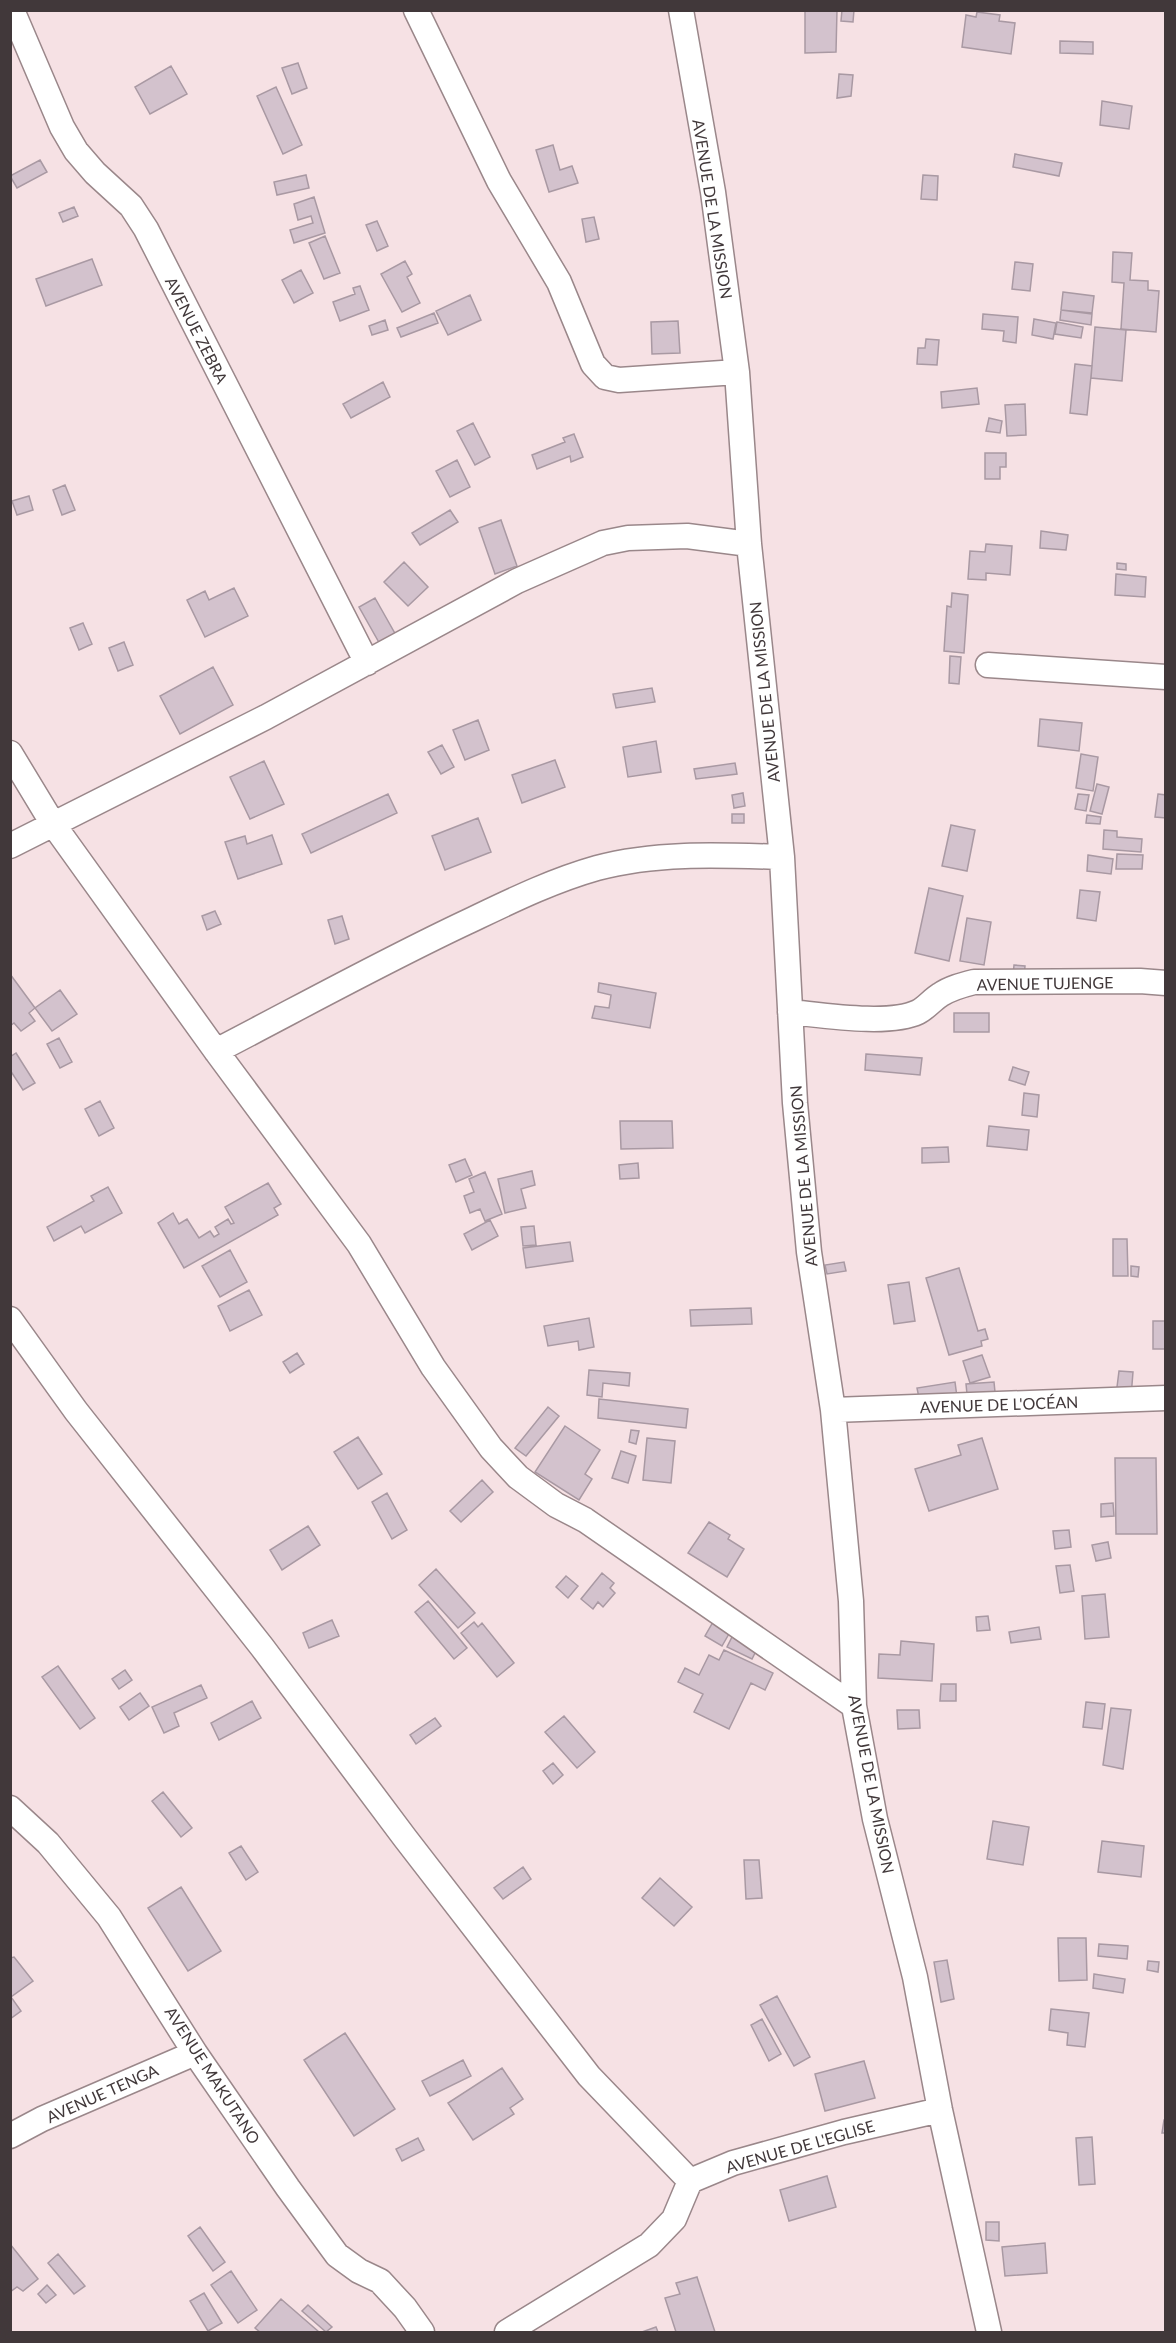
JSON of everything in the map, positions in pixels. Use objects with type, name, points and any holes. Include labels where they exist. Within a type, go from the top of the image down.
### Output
[{"type":"street","name":"AVENUE ZEBRA","points":[[12,10],[62,128],[76,151],[95,173],[131,206],[146,229],[367,663]]},
{"type":"street","points":[[416,10],[499,181],[559,282],[596,369],[609,379],[619,381],[737,372]]},
{"type":"street","name":"AVENUE DE LA MISSION","points":[[681,10],[713,192],[737,372],[748,544],[782,857],[795,1103],[809,1252],[833,1410],[851,1601],[854,1706],[875,1819],[915,1977],[940,2110],[989,2332]]},
{"type":"street","points":[[10,846],[266,717],[517,581],[603,543],[628,538],[687,536],[748,544]]},
{"type":"street","points":[[988,665],[1166,677]]},
{"type":"street","points":[[10,753],[53,824],[359,1245],[433,1367],[491,1448],[518,1477],[556,1505],[585,1520],[854,1706]]},
{"type":"street","points":[[216,1051],[419,944],[535,890],[597,868],[644,860],[716,855],[782,857]]},
{"type":"street","name":"AVENUE TUJENGE","points":[[790,1012],[864,1018],[900,1017],[917,1012],[939,995],[958,986],[974,982],[1140,981],[1166,983]]},
{"type":"street","points":[[10,1319],[76,1411],[262,1647],[405,1838],[589,2076],[690,2181],[674,2219],[649,2245],[507,2332]]},
{"type":"street","name":"AVENUE DE L'OCÉAN","points":[[833,1410],[1166,1398]]},
{"type":"street","name":"AVENUE MAKUTANO","points":[[10,1808],[48,1843],[109,1917],[195,2053],[337,2255],[359,2271],[380,2281],[405,2308],[422,2332]]},
{"type":"street","name":"AVENUE TENGA","points":[[10,2136],[42,2119],[195,2053]]},
{"type":"street","name":"AVENUE DE L'EGLISE","points":[[690,2181],[733,2163],[844,2132],[940,2110]]},
{"type":"building","points":[[805,10],[837,10],[836,52],[805,53]]},
{"type":"building","points":[[842,10],[854,10],[853,22],[841,21]]},
{"type":"building","points":[[977,12],[1000,15],[999,21],[1015,23],[1011,54],[962,47],[966,15],[976,17]]},
{"type":"building","points":[[1060,41],[1093,42],[1093,54],[1060,53]]},
{"type":"building","points":[[298,63],[307,88],[292,94],[282,68]]},
{"type":"building","points":[[171,66],[187,94],[150,114],[135,87]]},
{"type":"building","points":[[839,74],[853,75],[851,96],[837,98]]},
{"type":"building","points":[[276,87],[302,145],[283,154],[257,96]]},
{"type":"building","points":[[1102,101],[1132,106],[1129,129],[1100,125]]},
{"type":"building","points":[[553,145],[560,170],[572,166],[578,183],[549,192],[536,150]]},
{"type":"building","points":[[1015,154],[1062,163],[1059,176],[1013,167]]},
{"type":"building","points":[[40,160],[47,172],[17,188],[10,176]]},
{"type":"building","points":[[306,175],[309,188],[277,195],[274,182]]},
{"type":"building","points":[[923,175],[938,176],[937,200],[921,199]]},
{"type":"building","points":[[314,197],[325,233],[294,243],[290,230],[313,223],[311,216],[298,220],[294,204]]},
{"type":"building","points":[[74,207],[78,216],[63,222],[59,213]]},
{"type":"building","points":[[594,217],[599,239],[586,242],[582,219]]},
{"type":"building","points":[[377,221],[388,246],[377,251],[366,225]]},
{"type":"building","points":[[325,236],[340,273],[324,279],[309,243]]},
{"type":"building","points":[[1113,252],[1132,253],[1130,280],[1148,281],[1148,290],[1159,291],[1156,332],[1121,329],[1124,283],[1112,282]]},
{"type":"building","points":[[92,259],[102,285],[46,306],[36,279]]},
{"type":"building","points":[[405,261],[412,274],[407,277],[420,303],[402,312],[381,274]]},
{"type":"building","points":[[1015,262],[1033,264],[1030,291],[1012,289]]},
{"type":"building","points":[[301,270],[313,293],[294,303],[282,280]]},
{"type":"building","points":[[360,286],[369,310],[340,321],[333,302],[355,294],[353,288]]},
{"type":"building","points":[[1063,292],[1094,296],[1092,313],[1061,310]]},
{"type":"building","points":[[470,295],[481,320],[448,335],[436,311]]},
{"type":"building","points":[[1061,310],[1092,314],[1091,325],[1060,320]]},
{"type":"building","points":[[434,313],[438,323],[401,337],[397,328]]},
{"type":"building","points":[[983,314],[1018,317],[1016,343],[1003,341],[1004,331],[982,329]]},
{"type":"building","points":[[1034,319],[1056,323],[1053,339],[1032,335]]},
{"type":"building","points":[[385,320],[388,330],[372,335],[369,326]]},
{"type":"building","points":[[678,321],[680,353],[652,354],[651,322]]},
{"type":"building","points":[[1057,322],[1083,327],[1081,338],[1055,334]]},
{"type":"building","points":[[1095,327],[1126,330],[1122,381],[1091,378]]},
{"type":"building","points":[[926,339],[939,340],[937,365],[917,364],[918,348],[925,348]]},
{"type":"building","points":[[1075,364],[1092,366],[1087,415],[1070,413]]},
{"type":"building","points":[[383,382],[390,397],[351,418],[343,404]]},
{"type":"building","points":[[977,388],[979,404],[942,408],[941,392]]},
{"type":"building","points":[[1025,404],[1026,435],[1007,436],[1005,405]]},
{"type":"building","points":[[989,418],[1002,421],[1000,433],[986,431]]},
{"type":"building","points":[[473,423],[490,457],[475,465],[457,431]]},
{"type":"building","points":[[574,434],[583,457],[571,462],[570,456],[537,469],[532,455],[565,442],[563,438]]},
{"type":"building","points":[[985,453],[1006,453],[1006,467],[1000,467],[1000,479],[985,479]]},
{"type":"building","points":[[457,460],[470,487],[450,497],[436,471]]},
{"type":"building","points":[[65,485],[75,510],[62,515],[53,490]]},
{"type":"building","points":[[29,496],[33,510],[17,515],[12,501]]},
{"type":"building","points":[[450,510],[458,522],[420,545],[412,533]]},
{"type":"building","points":[[501,520],[517,566],[495,574],[479,528]]},
{"type":"building","points":[[1041,531],[1068,535],[1066,550],[1040,548]]},
{"type":"building","points":[[986,544],[1012,546],[1010,575],[986,573],[986,580],[968,579],[970,551],[985,552]]},
{"type":"building","points":[[404,562],[428,587],[408,606],[384,582]]},
{"type":"building","points":[[1117,563],[1126,564],[1126,570],[1117,569]]},
{"type":"building","points":[[1116,574],[1146,577],[1145,597],[1115,595]]},
{"type":"building","points":[[234,588],[248,616],[205,637],[187,600],[205,591],[209,600]]},
{"type":"building","points":[[952,593],[968,595],[964,653],[944,651],[947,606],[951,607]]},
{"type":"building","points":[[375,598],[397,637],[381,646],[359,607]]},
{"type":"building","points":[[83,623],[92,644],[79,650],[70,628]]},
{"type":"building","points":[[124,642],[133,665],[118,671],[109,648]]},
{"type":"building","points":[[950,656],[961,657],[959,684],[949,683]]},
{"type":"building","points":[[213,667],[233,705],[180,734],[160,696]]},
{"type":"building","points":[[652,688],[655,702],[616,708],[613,694]]},
{"type":"building","points":[[1040,719],[1082,723],[1079,751],[1038,746]]},
{"type":"building","points":[[478,720],[489,750],[465,760],[453,730]]},
{"type":"building","points":[[656,741],[661,772],[628,777],[623,747]]},
{"type":"building","points":[[442,745],[454,767],[441,774],[428,752]]},
{"type":"building","points":[[1081,754],[1098,757],[1093,791],[1076,788]]},
{"type":"building","points":[[555,760],[565,787],[522,803],[512,775]]},
{"type":"building","points":[[264,761],[284,804],[250,819],[230,777]]},
{"type":"building","points":[[735,763],[737,774],[696,779],[694,769]]},
{"type":"building","points":[[1097,784],[1109,787],[1102,814],[1090,811]]},
{"type":"building","points":[[743,793],[745,806],[734,808],[732,795]]},
{"type":"building","points":[[388,794],[397,813],[311,853],[302,834]]},
{"type":"building","points":[[1078,794],[1089,795],[1086,811],[1075,809]]},
{"type":"building","points":[[1158,794],[1166,795],[1166,818],[1155,817]]},
{"type":"building","points":[[732,814],[744,814],[744,823],[732,823]]},
{"type":"building","points":[[1087,815],[1101,817],[1100,824],[1086,823]]},
{"type":"building","points":[[478,818],[491,852],[445,870],[432,836]]},
{"type":"building","points":[[951,825],[975,830],[967,871],[942,866]]},
{"type":"building","points":[[1104,830],[1117,831],[1117,837],[1142,839],[1141,852],[1103,849]]},
{"type":"building","points":[[272,835],[282,864],[238,879],[225,842],[245,836],[247,844]]},
{"type":"building","points":[[1117,854],[1143,855],[1142,869],[1116,869]]},
{"type":"building","points":[[1088,855],[1113,859],[1111,874],[1087,871]]},
{"type":"building","points":[[929,888],[963,896],[949,961],[915,953]]},
{"type":"building","points":[[1080,890],[1100,892],[1096,921],[1077,918]]},
{"type":"building","points":[[215,911],[221,924],[207,930],[202,916]]},
{"type":"building","points":[[342,916],[349,939],[335,944],[328,920]]},
{"type":"building","points":[[967,918],[991,922],[984,965],[960,961]]},
{"type":"building","points":[[1014,965],[1025,966],[1024,978],[1013,976]]},
{"type":"building","points":[[10,974],[35,1008],[29,1013],[35,1021],[21,1031],[14,1023],[10,1026]]},
{"type":"building","points":[[599,983],[656,993],[650,1028],[592,1018],[595,1006],[609,1008],[611,995],[598,992]]},
{"type":"building","points":[[60,990],[77,1014],[52,1031],[35,1008]]},
{"type":"building","points":[[954,1013],[989,1013],[989,1032],[954,1032]]},
{"type":"building","points":[[59,1038],[72,1062],[60,1068],[47,1044]]},
{"type":"building","points":[[16,1053],[35,1083],[23,1090],[10,1070],[10,1057]]},
{"type":"building","points":[[866,1054],[922,1058],[920,1075],[865,1070]]},
{"type":"building","points":[[1013,1067],[1029,1072],[1025,1085],[1009,1080]]},
{"type":"building","points":[[1024,1093],[1039,1095],[1037,1117],[1022,1115]]},
{"type":"building","points":[[100,1101],[114,1128],[99,1136],[85,1109]]},
{"type":"building","points":[[620,1121],[672,1121],[673,1148],[621,1149]]},
{"type":"building","points":[[989,1126],[1029,1130],[1027,1150],[987,1146]]},
{"type":"building","points":[[948,1147],[949,1162],[922,1163],[922,1148]]},
{"type":"building","points":[[465,1159],[472,1175],[456,1182],[449,1165]]},
{"type":"building","points":[[638,1163],[639,1178],[620,1179],[619,1165]]},
{"type":"building","points":[[532,1171],[535,1185],[521,1189],[526,1208],[505,1213],[498,1179]]},
{"type":"building","points":[[485,1172],[502,1214],[485,1221],[480,1209],[470,1213],[464,1196],[474,1192],[469,1179]]},
{"type":"building","points":[[268,1183],[281,1204],[274,1208],[278,1215],[184,1268],[158,1223],[173,1213],[179,1224],[187,1219],[199,1238],[210,1231],[214,1237],[219,1234],[215,1227],[228,1219],[231,1224],[234,1223],[225,1207]]},
{"type":"building","points":[[108,1187],[122,1213],[85,1233],[81,1226],[54,1241],[47,1227],[94,1201],[91,1196]]},
{"type":"building","points":[[490,1220],[498,1236],[472,1250],[464,1234]]},
{"type":"building","points":[[534,1226],[536,1245],[523,1246],[521,1227]]},
{"type":"building","points":[[1113,1239],[1127,1239],[1128,1276],[1113,1276]]},
{"type":"building","points":[[570,1242],[573,1261],[526,1268],[523,1248]]},
{"type":"building","points":[[230,1250],[247,1282],[220,1297],[202,1266]]},
{"type":"building","points":[[844,1262],[846,1271],[827,1274],[825,1265]]},
{"type":"building","points":[[1131,1266],[1139,1267],[1138,1277],[1131,1276]]},
{"type":"building","points":[[959,1268],[978,1331],[985,1329],[988,1339],[981,1341],[982,1346],[949,1355],[926,1278]]},
{"type":"building","points":[[909,1282],[915,1321],[894,1324],[888,1285]]},
{"type":"building","points":[[249,1290],[262,1315],[230,1331],[218,1306]]},
{"type":"building","points":[[751,1308],[752,1324],[691,1326],[690,1310]]},
{"type":"building","points":[[589,1318],[594,1347],[579,1350],[578,1341],[548,1346],[544,1326]]},
{"type":"building","points":[[1153,1321],[1166,1321],[1166,1349],[1153,1349]]},
{"type":"building","points":[[297,1353],[304,1364],[290,1373],[283,1362]]},
{"type":"building","points":[[982,1355],[990,1377],[970,1383],[963,1361]]},
{"type":"building","points":[[589,1370],[630,1373],[629,1386],[603,1383],[602,1397],[587,1395]]},
{"type":"building","points":[[1119,1371],[1133,1372],[1131,1397],[1116,1395]]},
{"type":"building","points":[[955,1382],[957,1397],[920,1403],[917,1388]]},
{"type":"building","points":[[994,1382],[995,1392],[967,1394],[966,1384]]},
{"type":"building","points":[[599,1399],[688,1409],[686,1428],[598,1418]]},
{"type":"building","points":[[548,1407],[559,1416],[526,1456],[515,1448]]},
{"type":"building","points":[[565,1426],[600,1450],[585,1474],[592,1479],[579,1500],[535,1472]]},
{"type":"building","points":[[631,1430],[639,1431],[636,1444],[629,1442]]},
{"type":"building","points":[[358,1437],[382,1474],[358,1489],[334,1452]]},
{"type":"building","points":[[647,1438],[675,1441],[671,1483],[643,1480]]},
{"type":"building","points":[[982,1438],[998,1489],[929,1511],[915,1469],[961,1455],[958,1445]]},
{"type":"building","points":[[621,1451],[636,1456],[628,1483],[612,1478]]},
{"type":"building","points":[[1115,1458],[1156,1458],[1157,1534],[1116,1534]]},
{"type":"building","points":[[482,1480],[493,1492],[461,1522],[450,1511]]},
{"type":"building","points":[[387,1493],[407,1530],[392,1539],[372,1502]]},
{"type":"building","points":[[1113,1503],[1114,1516],[1101,1517],[1101,1504]]},
{"type":"building","points":[[709,1522],[730,1535],[728,1539],[744,1549],[727,1577],[688,1553]]},
{"type":"building","points":[[308,1526],[320,1545],[282,1570],[270,1550]]},
{"type":"building","points":[[1069,1530],[1071,1547],[1055,1549],[1053,1531]]},
{"type":"building","points":[[1108,1542],[1111,1558],[1096,1561],[1092,1545]]},
{"type":"building","points":[[1070,1565],[1074,1591],[1060,1593],[1056,1566]]},
{"type":"building","points":[[436,1569],[475,1613],[458,1628],[419,1585]]},
{"type":"building","points":[[602,1573],[614,1583],[610,1588],[615,1593],[603,1607],[598,1602],[593,1609],[581,1599]]},
{"type":"building","points":[[566,1576],[578,1586],[568,1598],[556,1587]]},
{"type":"building","points":[[1105,1594],[1109,1637],[1085,1639],[1082,1596]]},
{"type":"building","points":[[428,1601],[467,1648],[454,1659],[415,1612]]},
{"type":"building","points":[[988,1616],[990,1630],[977,1631],[976,1617]]},
{"type":"building","points":[[332,1620],[339,1636],[309,1648],[303,1633]]},
{"type":"building","points":[[474,1622],[478,1627],[482,1623],[514,1663],[497,1677],[461,1633]]},
{"type":"building","points":[[713,1622],[730,1632],[722,1646],[705,1636]]},
{"type":"building","points":[[1039,1627],[1041,1639],[1011,1643],[1009,1632]]},
{"type":"building","points":[[733,1635],[758,1647],[752,1659],[727,1647]]},
{"type":"building","points":[[901,1641],[934,1644],[932,1681],[878,1678],[879,1654],[900,1655]]},
{"type":"building","points":[[724,1650],[773,1673],[765,1690],[751,1683],[729,1729],[694,1712],[703,1694],[678,1682],[685,1668],[699,1675],[709,1655],[719,1660]]},
{"type":"building","points":[[58,1666],[95,1718],[80,1729],[42,1677]]},
{"type":"building","points":[[125,1670],[132,1680],[119,1689],[112,1679]]},
{"type":"building","points":[[941,1684],[956,1684],[956,1701],[940,1701]]},
{"type":"building","points":[[201,1685],[207,1698],[174,1713],[179,1726],[164,1733],[152,1707]]},
{"type":"building","points":[[140,1693],[149,1706],[129,1720],[120,1707]]},
{"type":"building","points":[[252,1701],[261,1718],[219,1740],[211,1723]]},
{"type":"building","points":[[1086,1702],[1105,1704],[1102,1729],[1083,1727]]},
{"type":"building","points":[[1111,1708],[1131,1710],[1123,1769],[1103,1765]]},
{"type":"building","points":[[897,1710],[919,1710],[920,1728],[898,1729]]},
{"type":"building","points":[[564,1716],[595,1752],[577,1768],[545,1732]]},
{"type":"building","points":[[435,1718],[441,1726],[416,1744],[410,1735]]},
{"type":"building","points":[[553,1763],[563,1775],[553,1784],[543,1771]]},
{"type":"building","points":[[163,1792],[192,1828],[181,1837],[152,1801]]},
{"type":"building","points":[[993,1821],[1029,1827],[1023,1865],[987,1859]]},
{"type":"building","points":[[1102,1841],[1144,1846],[1141,1877],[1098,1872]]},
{"type":"building","points":[[241,1846],[258,1872],[246,1880],[229,1853]]},
{"type":"building","points":[[744,1860],[759,1860],[762,1898],[746,1899]]},
{"type":"building","points":[[523,1867],[531,1879],[503,1899],[494,1888]]},
{"type":"building","points":[[660,1878],[692,1907],[674,1926],[642,1898]]},
{"type":"building","points":[[181,1887],[221,1951],[188,1971],[148,1908]]},
{"type":"building","points":[[1058,1938],[1086,1938],[1087,1980],[1059,1981]]},
{"type":"building","points":[[1099,1944],[1128,1946],[1127,1959],[1098,1956]]},
{"type":"building","points":[[14,1957],[33,1981],[11,1997],[21,2011],[10,2019],[10,1958]]},
{"type":"building","points":[[947,1960],[954,1999],[941,2002],[934,1962]]},
{"type":"building","points":[[1148,1961],[1159,1962],[1158,1972],[1147,1970]]},
{"type":"building","points":[[1094,1974],[1125,1979],[1123,1993],[1093,1988]]},
{"type":"building","points":[[777,1996],[810,2057],[794,2066],[760,2005]]},
{"type":"building","points":[[1051,2009],[1089,2013],[1085,2047],[1067,2045],[1068,2033],[1049,2030]]},
{"type":"building","points":[[762,2019],[781,2054],[769,2061],[751,2025]]},
{"type":"building","points":[[345,2033],[395,2109],[354,2136],[304,2060]]},
{"type":"building","points":[[463,2060],[471,2076],[430,2096],[422,2081]]},
{"type":"building","points":[[864,2061],[875,2098],[825,2111],[815,2074]]},
{"type":"building","points":[[502,2068],[523,2099],[510,2108],[514,2114],[473,2140],[448,2103]]},
{"type":"building","points":[[1164,2120],[1166,2120],[1166,2133],[1162,2133]]},
{"type":"building","points":[[1092,2137],[1095,2184],[1079,2185],[1076,2138]]},
{"type":"building","points":[[418,2138],[424,2150],[402,2161],[396,2149]]},
{"type":"building","points":[[827,2176],[836,2207],[789,2221],[780,2190]]},
{"type":"building","points":[[986,2222],[999,2222],[999,2241],[986,2240]]},
{"type":"building","points":[[200,2227],[225,2262],[213,2271],[188,2236]]},
{"type":"building","points":[[1045,2243],[1047,2273],[1005,2276],[1002,2247]]},
{"type":"building","points":[[10,2244],[38,2279],[23,2291],[17,2287],[10,2292]]},
{"type":"building","points":[[58,2254],[85,2286],[74,2294],[48,2263]]},
{"type":"building","points":[[231,2271],[257,2310],[238,2323],[211,2285]]},
{"type":"building","points":[[697,2277],[715,2332],[676,2332],[665,2298],[680,2294],[676,2283]]},
{"type":"building","points":[[47,2285],[56,2295],[46,2303],[38,2294]]},
{"type":"building","points":[[204,2293],[222,2323],[208,2331],[190,2301]]},
{"type":"building","points":[[281,2299],[319,2332],[260,2332],[255,2328]]},
{"type":"building","points":[[308,2305],[332,2327],[326,2332],[302,2311]]},
{"type":"building","points":[[656,2327],[658,2332],[642,2332]]}]
